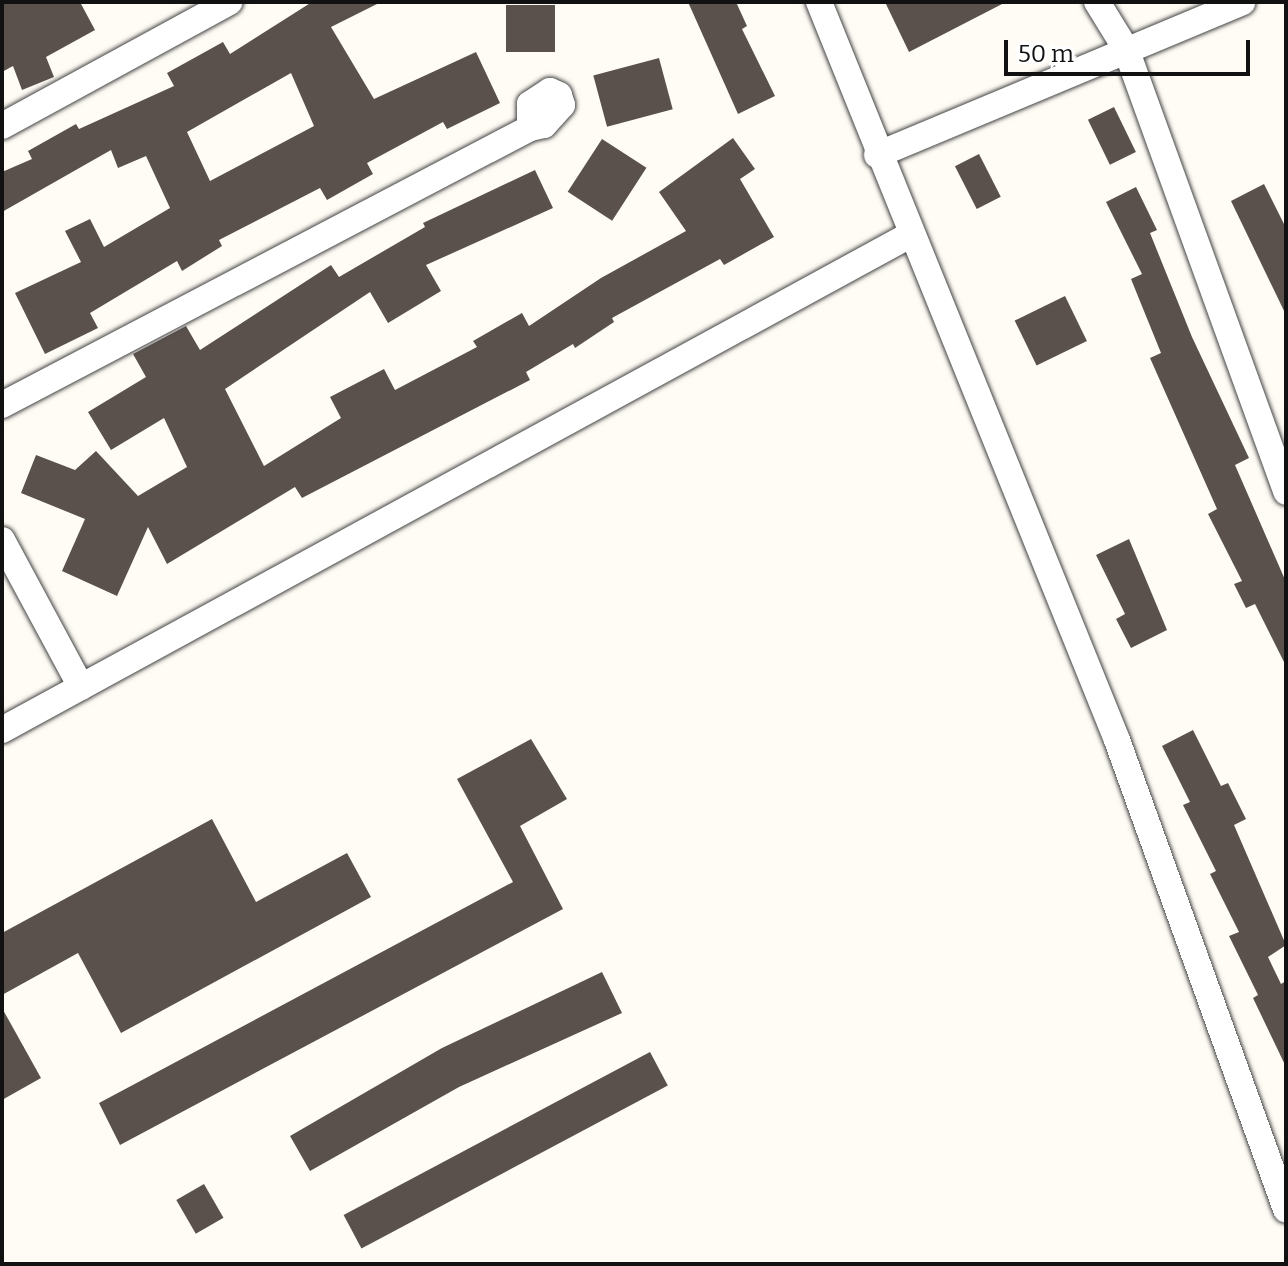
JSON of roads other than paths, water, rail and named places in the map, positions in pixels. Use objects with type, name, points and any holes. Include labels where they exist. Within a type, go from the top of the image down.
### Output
[{"type":"street","points":[[2,126],[229,2]]},
{"type":"street","points":[[819,2],[877,155],[1117,740],[1286,1209]]},
{"type":"street","points":[[1097,2],[1126,49],[1286,492]]},
{"type":"street","points":[[877,155],[1242,2]]},
{"type":"street","points":[[2,405],[530,128]]},
{"type":"street","points":[[2,730],[910,235]]},
{"type":"street","points":[[2,540],[81,687]]}]
